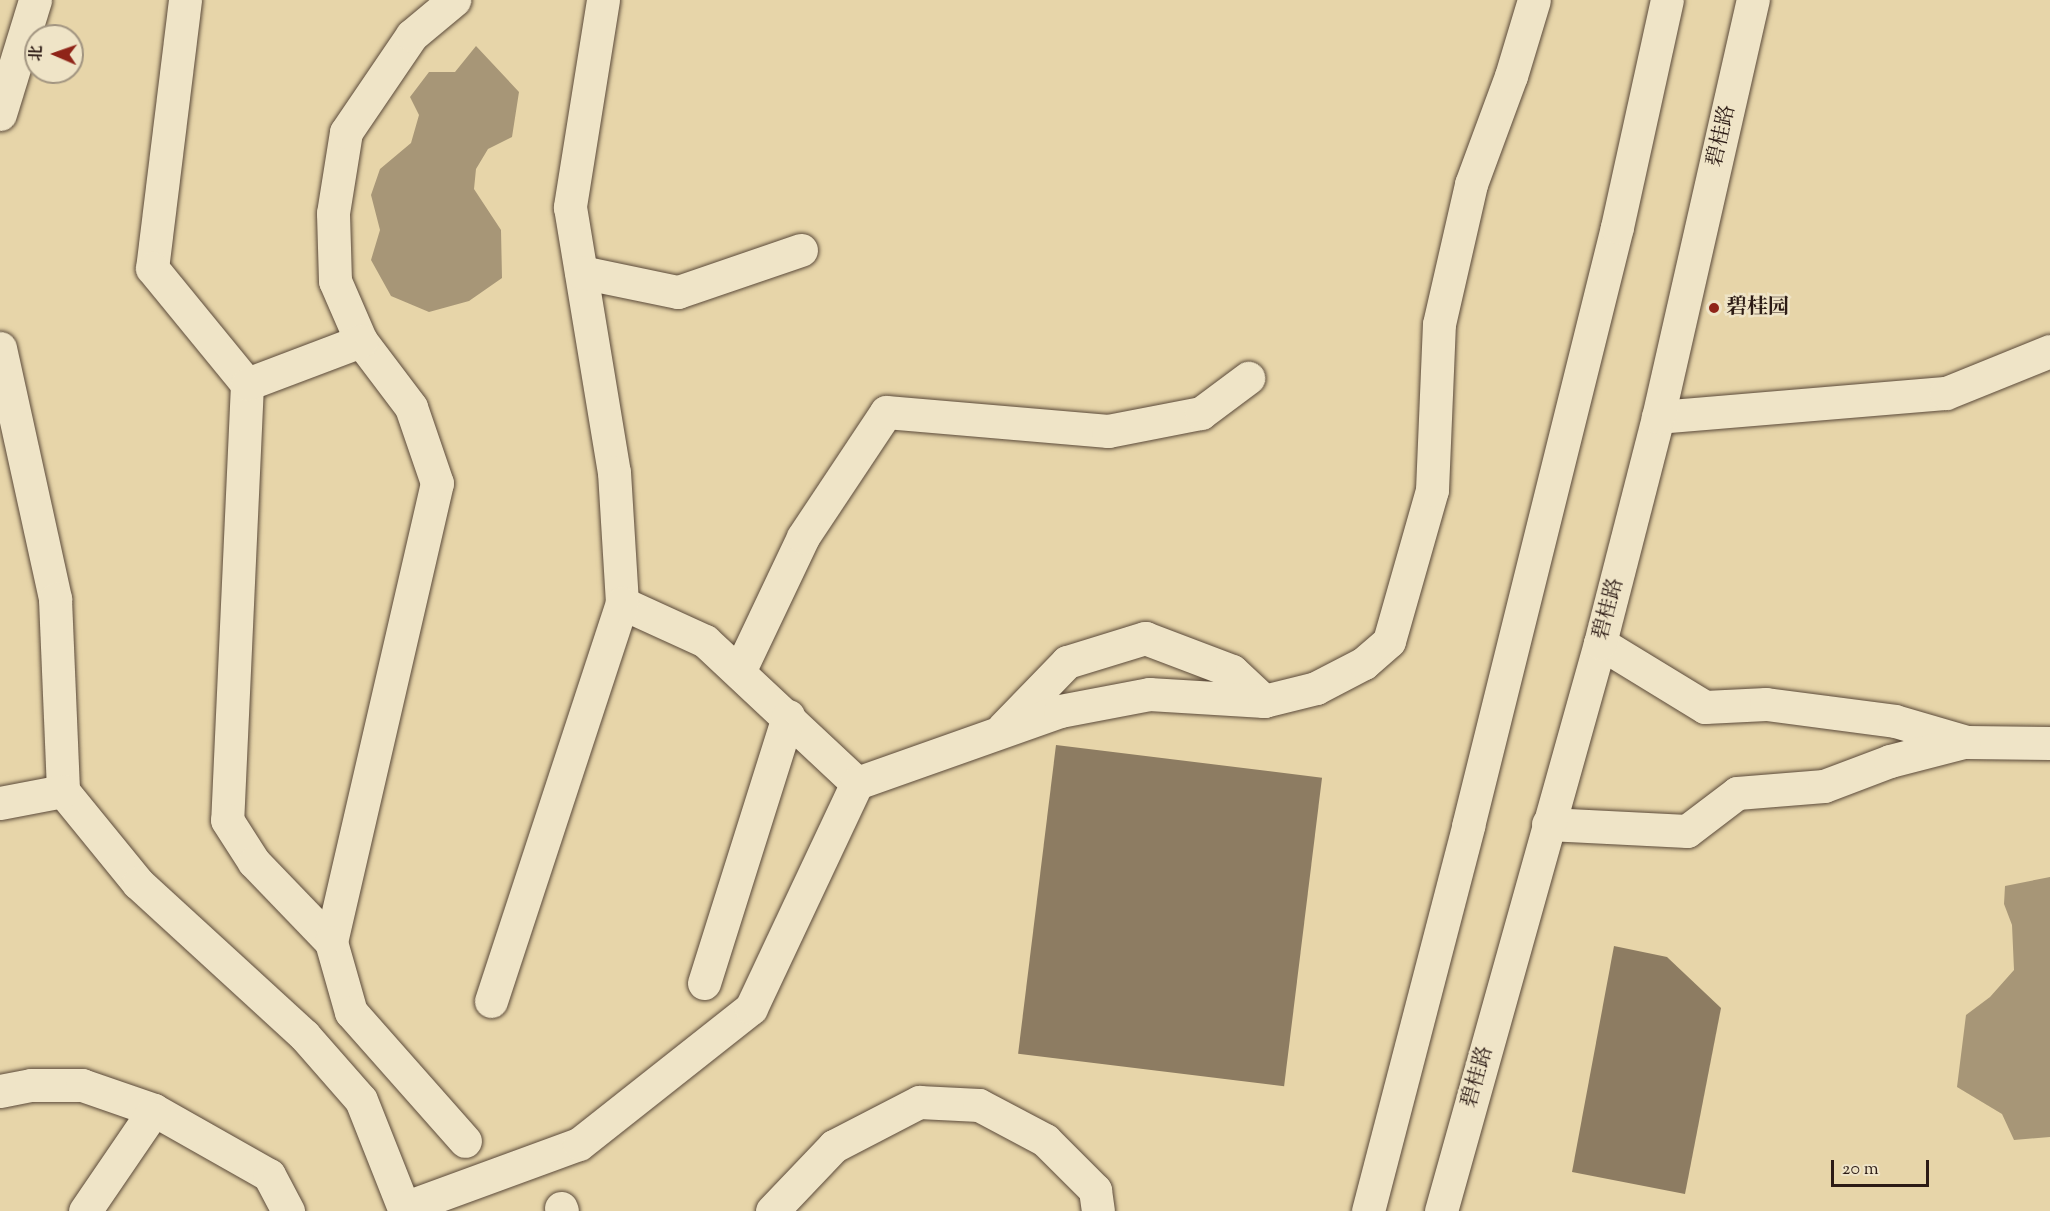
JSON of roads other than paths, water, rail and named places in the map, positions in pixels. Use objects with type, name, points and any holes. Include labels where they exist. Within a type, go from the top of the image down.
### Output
[{"type":"street","points":[[0,114],[35,0]]},
{"type":"street","points":[[185,0],[152,268],[247,384],[227,820],[254,862],[331,942],[351,1012],[465,1141]]},
{"type":"street","points":[[331,942],[437,483],[411,406],[361,341],[335,280],[333,213],[346,132],[412,35],[454,0]]},
{"type":"street","points":[[491,1001],[622,603],[614,472],[570,207],[603,0]]},
{"type":"street","points":[[0,348],[54,599],[63,791],[138,883],[304,1035],[361,1101],[405,1210],[579,1144],[751,1008],[857,783],[1060,711],[1149,694],[1264,701],[1316,688],[1364,663],[1389,640],[1432,490],[1439,324],[1471,183],[1511,76],[1534,0]]},
{"type":"street","points":[[1368,1211],[1465,838],[1617,227],[1667,0]]},
{"type":"street","name":"碧桂路","points":[[1441,1211],[1600,644],[1658,417],[1753,0]]},
{"type":"street","points":[[581,272],[678,292],[801,250]]},
{"type":"street","points":[[247,384],[361,341]]},
{"type":"street","points":[[1658,417],[1946,393],[2050,351]]},
{"type":"street","points":[[739,672],[802,537],[886,412],[1108,431],[1201,413],[1248,378]]},
{"type":"street","points":[[622,603],[705,641],[788,716],[857,783]]},
{"type":"street","points":[[998,732],[1067,662],[1145,638],[1233,671],[1264,701]]},
{"type":"street","points":[[1600,644],[1705,707],[1766,704],[1895,721],[1967,742]]},
{"type":"street","points":[[704,983],[788,716]]},
{"type":"street","points":[[1548,824],[1687,831],[1737,793],[1824,786],[1890,761],[1967,742],[2050,743]]},
{"type":"street","points":[[0,803],[63,791]]},
{"type":"street","points":[[0,1091],[31,1084],[82,1085],[154,1110],[269,1175],[288,1211]]},
{"type":"street","points":[[772,1211],[834,1146],[919,1102],[979,1105],[1045,1140],[1095,1190],[1098,1211]]},
{"type":"street","points":[[85,1211],[154,1110]]},
{"type":"place","name":"碧桂园","points":[[1714,308]]}]
